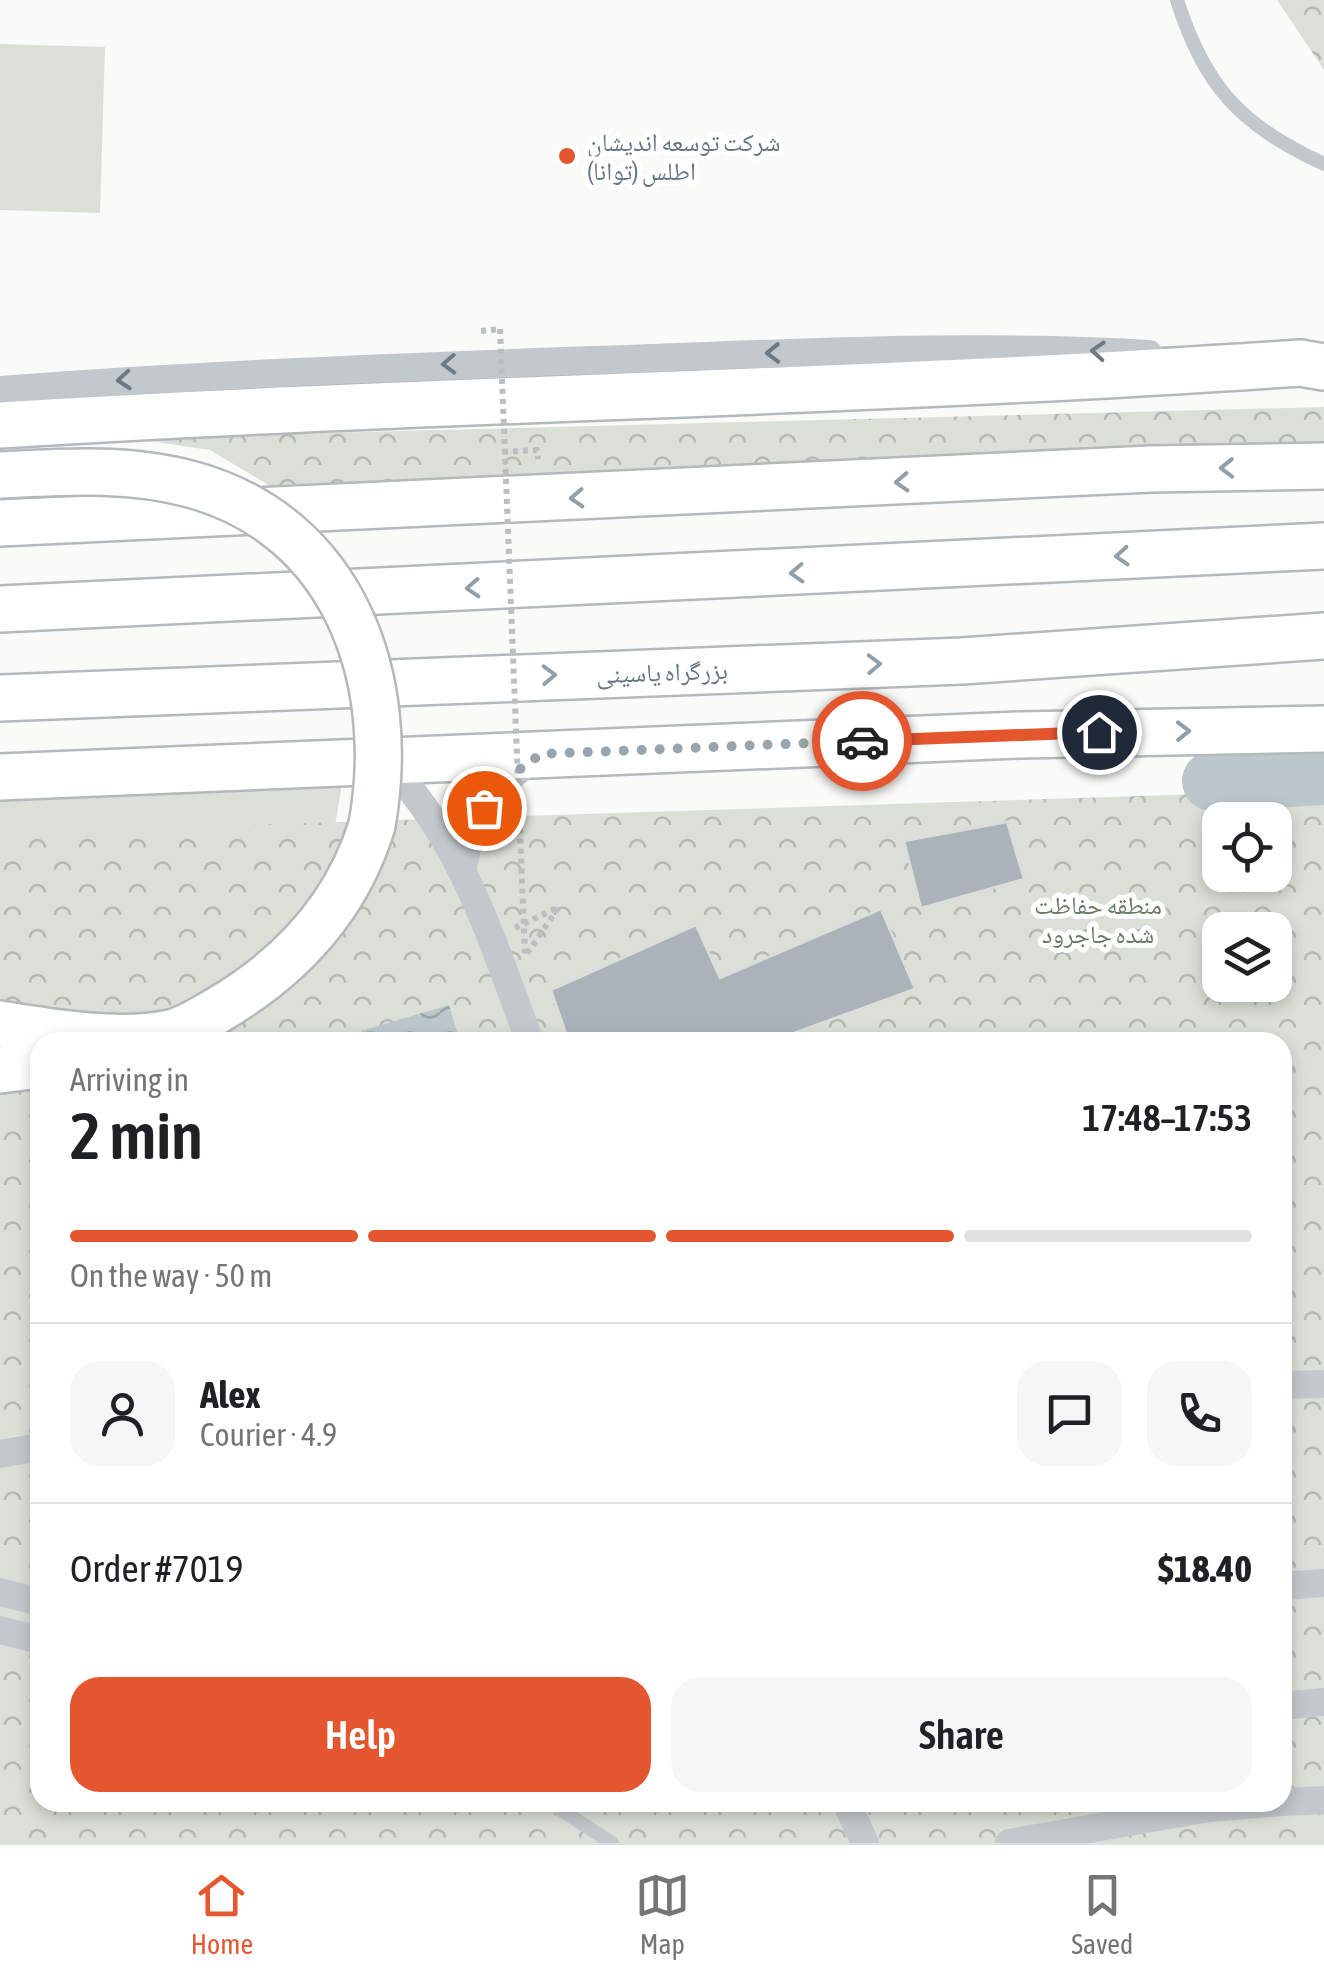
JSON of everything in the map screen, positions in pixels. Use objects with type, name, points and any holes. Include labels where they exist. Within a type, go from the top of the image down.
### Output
[{"type":"highway","points":[[0,425],[1084,378],[1318,363]]},
{"type":"highway","points":[[0,522],[1151,469],[1324,466]]},
{"type":"highway","points":[[0,476],[149,475],[228,498],[282,532],[341,602],[372,673],[379,710],[372,825],[349,882],[304,944],[231,1002],[169,1032]]},
{"type":"highway","points":[[0,609],[1324,546]]},
{"type":"highway","name":"بزرگراه یاسینی","points":[[0,698],[962,661],[1324,636]]},
{"type":"highway","points":[[1232,641],[1324,657]]},
{"type":"highway","points":[[0,778],[1020,735],[1324,729]]},
{"type":"highway","points":[[0,1024],[70,1032]]},
{"type":"highway","points":[[0,1070],[30,1067]]},
{"type":"street","points":[[0,390],[196,374],[956,348],[1082,350],[1318,363]]},
{"type":"street","points":[[463,867],[467,844],[484,808],[509,777],[541,754]]},
{"type":"street","points":[[386,761],[424,802],[463,867],[526,1032]]},
{"type":"street","points":[[1292,1385],[1324,1384]]},
{"type":"street","points":[[0,1454],[30,1448]]},
{"type":"street","points":[[1292,1586],[1324,1584]]},
{"type":"street","points":[[0,1592],[30,1600]]},
{"type":"street","points":[[0,1630],[30,1638]]},
{"type":"street","points":[[1292,1705],[1324,1702]]},
{"type":"street","points":[[1292,1802],[1324,1800]]},
{"type":"street","points":[[851,1812],[865,1843]]},
{"type":"street","points":[[1009,1843],[1186,1812]]},
{"type":"lane","points":[[1177,0],[1192,47],[1226,99],[1273,140],[1324,164]]},
{"type":"lane","points":[[564,1812],[612,1843]]},
{"type":"path","points":[[492,940],[560,907],[525,956],[503,452],[500,329]]},
{"type":"path","points":[[503,452],[537,450]]},
{"type":"green space","points":[[1277,0],[1324,0],[1324,70]]},
{"type":"green space","points":[[0,44],[105,47],[100,213],[0,210]]},
{"type":"green space","points":[[1324,407],[1324,453],[282,493],[210,450],[130,438]]},
{"type":"green space","points":[[343,778],[335,825],[0,1012],[0,791]]},
{"type":"green space","name":"منطقه حفاظت شده جاجرود","points":[[1324,790],[1324,1843],[0,1843],[0,833]]},
{"type":"water","points":[[449,1005],[457,1032],[361,1032]]},
{"type":"building","points":[[1007,822],[1024,879],[921,908],[904,841]]},
{"type":"building","points":[[881,909],[915,989],[797,1032],[566,1032],[551,990],[696,925],[720,978]]},
{"type":"waterway","points":[[1212,781],[1324,775]]},
{"type":"way so far","points":[[484,808],[509,777],[541,754],[862,741]]},
{"type":"place","name":"شرکت توسعه اندیشان اطلس (توانا)","points":[[567,156]]},
{"type":"route","points":[[862,741],[1099,732]]}]
